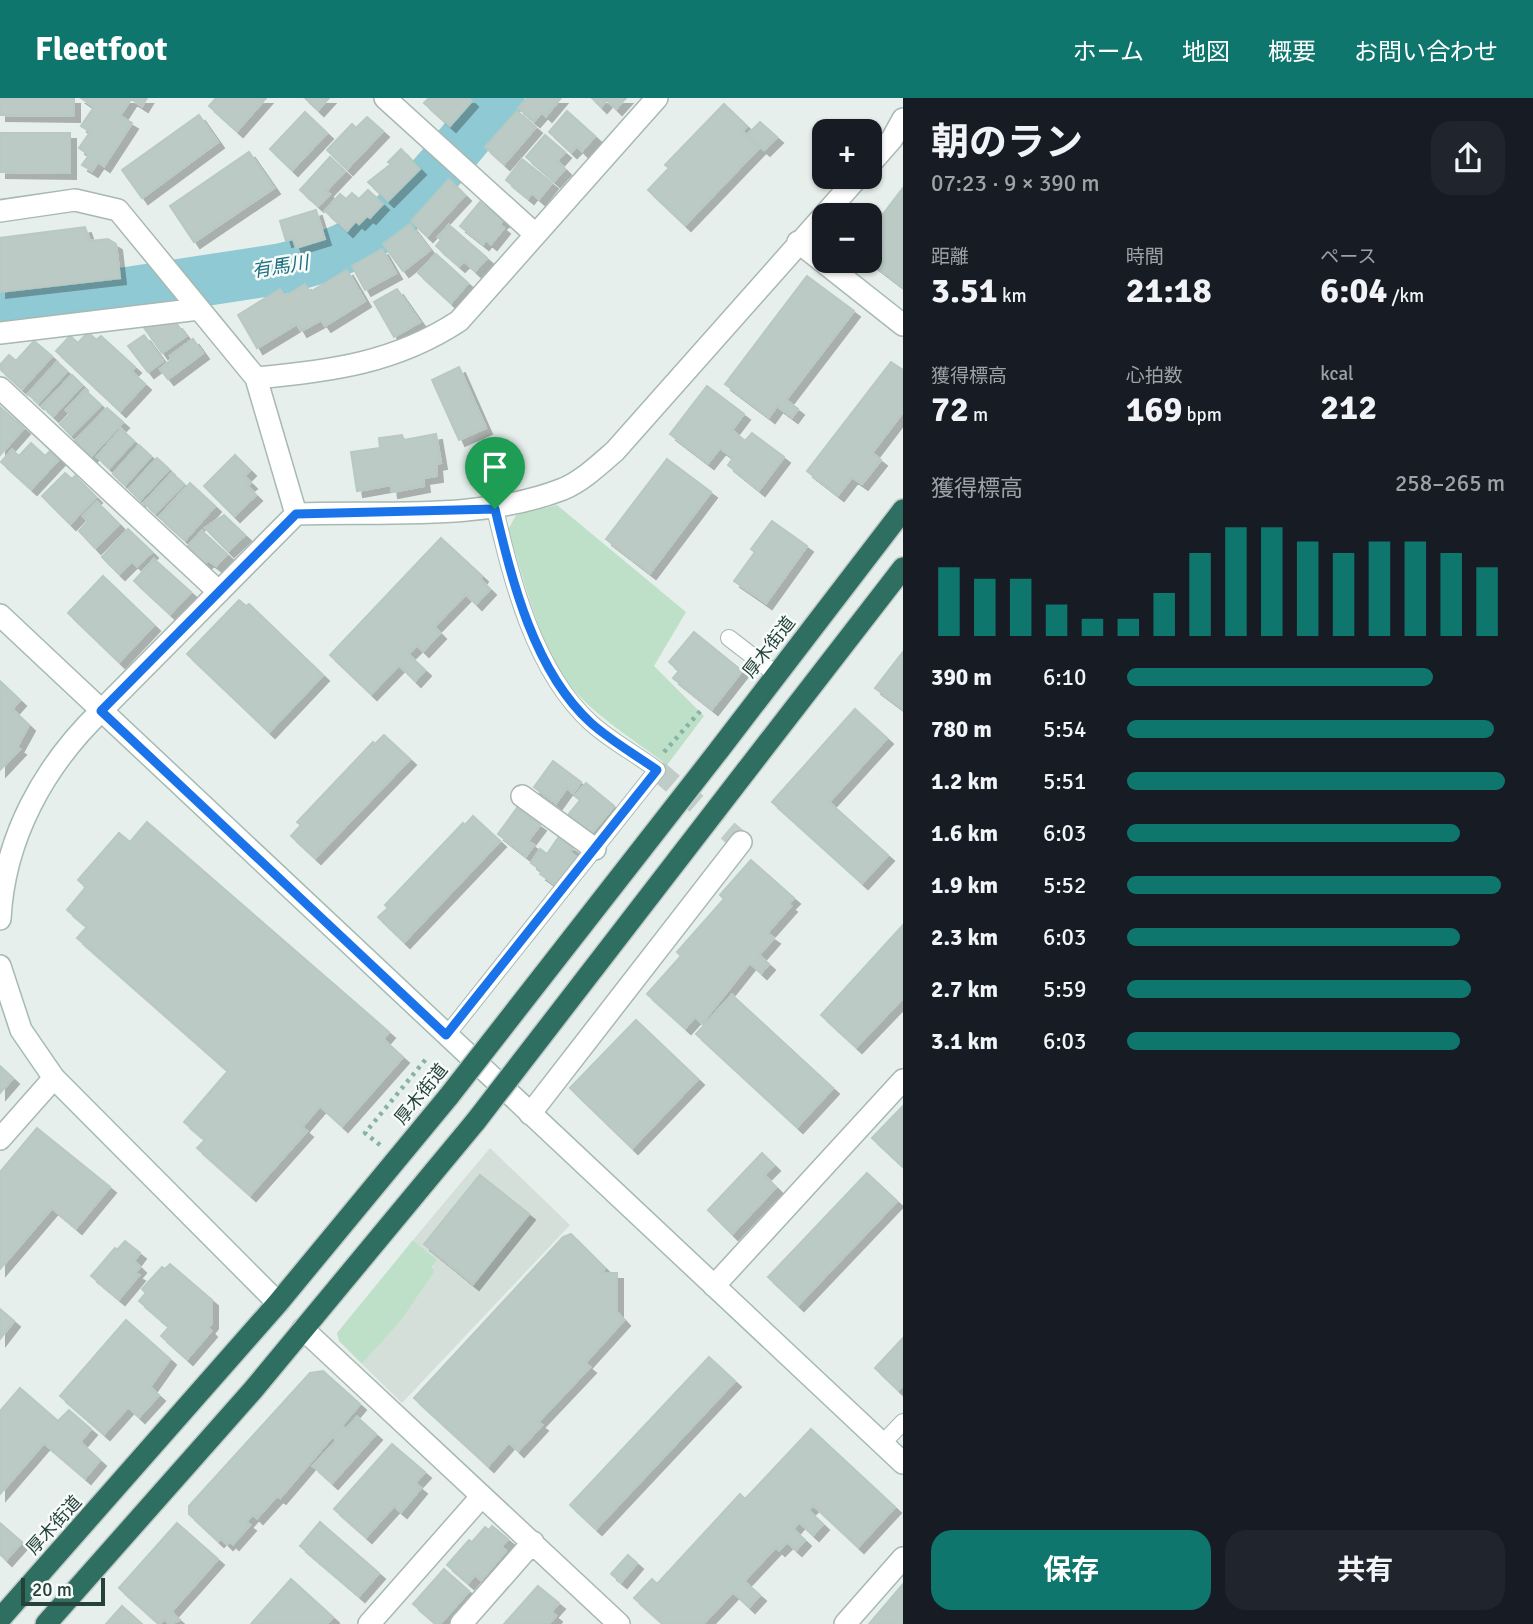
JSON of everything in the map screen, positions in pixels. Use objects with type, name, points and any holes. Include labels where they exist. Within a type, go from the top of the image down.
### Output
[{"type":"highway","name":"厚木街道","points":[[0,1619],[278,1303],[449,1096],[719,751],[903,510]]},
{"type":"highway","points":[[46,1624],[303,1329],[475,1121],[903,568]]},
{"type":"street","points":[[385,98],[535,234]]},
{"type":"street","points":[[256,378],[372,362],[426,343],[459,321],[657,98]]},
{"type":"street","points":[[882,150],[892,139],[903,118]]},
{"type":"street","points":[[0,919],[9,855],[30,806],[71,740],[296,514],[495,509],[565,488],[594,470],[615,451],[847,189]]},
{"type":"street","points":[[0,211],[75,200],[118,210],[256,378],[296,514]]},
{"type":"street","points":[[798,242],[903,325]]},
{"type":"street","points":[[0,333],[198,308]]},
{"type":"street","points":[[0,388],[219,592]]},
{"type":"street","points":[[0,615],[903,1464]]},
{"type":"street","points":[[522,796],[595,849]]},
{"type":"street","points":[[530,1114],[741,842]]},
{"type":"street","points":[[0,966],[21,1030],[54,1079],[278,1303]]},
{"type":"street","points":[[0,1139],[54,1079]]},
{"type":"street","points":[[714,1286],[903,1080]]},
{"type":"street","points":[[303,1329],[619,1624]]},
{"type":"street","points":[[369,1624],[481,1497]]},
{"type":"street","points":[[461,1624],[533,1542]]},
{"type":"street","points":[[845,1624],[903,1558]]},
{"type":"lane","points":[[446,1035],[657,770],[591,723],[557,683],[534,634],[507,560],[495,509]]},
{"type":"lane","points":[[729,638],[777,675]]},
{"type":"lane","points":[[882,1444],[903,1422]]},
{"type":"path","points":[[652,766],[703,708]]},
{"type":"path","points":[[382,1147],[365,1133],[426,1059]]},
{"type":"shaded area","points":[[490,1148],[570,1225],[402,1403],[362,1364],[399,1323],[437,1260],[413,1240]]},
{"type":"green space","points":[[557,505],[686,612],[654,666],[704,716],[667,765],[612,724],[573,690],[546,643],[508,530],[516,515]]},
{"type":"green space","points":[[413,1240],[437,1260],[432,1267],[434,1272],[399,1323],[362,1364],[339,1341],[337,1333]]},
{"type":"building","points":[[0,98],[74,98],[74,116],[0,115]]},
{"type":"building","points":[[81,98],[147,98],[142,106],[131,99],[120,116],[132,123],[104,166],[98,162],[92,171],[82,165],[89,155],[79,148],[90,132],[81,126],[94,107]]},
{"type":"building","points":[[216,98],[266,98],[237,131],[209,106]]},
{"type":"building","points":[[305,98],[329,98],[318,110]]},
{"type":"building","points":[[429,98],[469,98],[472,101],[450,126],[424,103]]},
{"type":"building","points":[[527,98],[561,98],[546,116],[542,112],[534,121],[518,108]]},
{"type":"building","points":[[592,98],[626,98],[616,109],[607,100],[601,107]]},
{"type":"building","points":[[724,104],[747,126],[742,131],[759,148],[685,225],[648,190],[669,168],[665,165]]},
{"type":"building","points":[[517,111],[536,127],[504,164],[485,147]]},
{"type":"building","points":[[567,111],[595,136],[582,151],[577,146],[571,152],[549,132]]},
{"type":"building","points":[[305,112],[327,133],[292,170],[270,149]]},
{"type":"building","points":[[199,115],[218,142],[142,198],[122,170]]},
{"type":"building","points":[[367,117],[383,131],[347,169],[327,150],[352,124],[356,128]]},
{"type":"building","points":[[760,122],[777,137],[764,150],[747,135]]},
{"type":"building","points":[[0,133],[70,133],[70,173],[0,172]]},
{"type":"building","points":[[545,135],[565,152],[557,161],[565,169],[554,181],[526,157]]},
{"type":"building","points":[[401,149],[420,169],[388,201],[368,182],[391,164],[388,162]]},
{"type":"building","points":[[249,152],[274,188],[194,242],[170,206]]},
{"type":"building","points":[[330,157],[345,171],[326,191],[330,194],[318,206],[300,190]]},
{"type":"building","points":[[522,159],[552,183],[539,199],[532,193],[528,198],[506,180]]},
{"type":"building","points":[[449,179],[465,195],[427,236],[411,221]]},
{"type":"building","points":[[903,188],[903,287],[882,271],[882,215]]},
{"type":"building","points":[[368,190],[383,204],[370,218],[367,216],[359,224],[356,221],[347,231],[325,211],[340,194],[346,199],[352,193],[359,199]]},
{"type":"building","points":[[480,202],[503,221],[499,224],[504,228],[491,244],[486,240],[483,244],[460,226]]},
{"type":"building","points":[[316,210],[325,239],[296,248],[293,239],[286,241],[280,221]]},
{"type":"building","points":[[410,224],[430,250],[403,271],[383,244]]},
{"type":"building","points":[[449,225],[487,258],[475,271],[464,261],[459,266],[436,246],[441,240],[438,237]]},
{"type":"building","points":[[85,227],[90,241],[108,239],[116,244],[120,278],[0,292],[0,238]]},
{"type":"building","points":[[382,249],[396,273],[365,290],[352,266]]},
{"type":"building","points":[[436,254],[468,283],[451,303],[418,273]]},
{"type":"building","points":[[347,270],[365,301],[325,326],[321,320],[301,331],[297,324],[257,348],[238,315],[280,289],[285,296],[305,284],[310,292]]},
{"type":"building","points":[[807,276],[854,311],[786,400],[798,409],[792,417],[777,406],[769,417],[725,384]]},
{"type":"building","points":[[397,289],[420,322],[394,337],[374,302]]},
{"type":"building","points":[[176,323],[186,336],[162,353],[143,326]]},
{"type":"building","points":[[88,332],[96,340],[101,336],[135,367],[131,371],[145,384],[120,411],[56,351],[70,336],[78,343]]},
{"type":"building","points":[[144,335],[163,361],[148,372],[128,346]]},
{"type":"building","points":[[193,339],[203,353],[168,379],[160,369],[172,359],[170,356]]},
{"type":"building","points":[[34,341],[52,356],[22,389],[0,369],[0,365],[9,355],[16,361]]},
{"type":"building","points":[[57,362],[67,371],[38,403],[28,394]]},
{"type":"building","points":[[891,362],[903,370],[903,412],[872,453],[881,460],[862,484],[852,477],[838,495],[807,471]]},
{"type":"building","points":[[459,367],[486,428],[459,440],[432,380]]},
{"type":"building","points":[[72,375],[82,385],[53,416],[42,406]]},
{"type":"building","points":[[707,386],[744,414],[732,430],[745,441],[752,433],[784,457],[759,490],[728,465],[733,458],[720,448],[708,463],[670,434]]},
{"type":"building","points":[[85,390],[101,405],[71,435],[60,424],[70,414],[66,410]]},
{"type":"building","points":[[0,407],[24,428],[0,455]]},
{"type":"building","points":[[107,408],[123,422],[91,456],[75,441]]},
{"type":"building","points":[[121,429],[134,441],[109,468],[97,457]]},
{"type":"building","points":[[436,434],[441,463],[436,464],[437,476],[423,478],[424,486],[392,492],[391,485],[357,491],[351,452],[380,448],[379,438],[402,435],[404,440]]},
{"type":"building","points":[[31,443],[45,456],[50,451],[59,459],[31,489],[1,462],[12,450],[19,456]]},
{"type":"building","points":[[139,445],[151,456],[125,485],[113,474]]},
{"type":"building","points":[[497,452],[509,482],[488,487],[478,460]]},
{"type":"building","points":[[235,455],[250,470],[244,476],[251,483],[247,486],[256,495],[234,516],[204,486]]},
{"type":"building","points":[[157,458],[169,469],[140,500],[129,489]]},
{"type":"building","points":[[667,459],[711,492],[650,573],[606,539]]},
{"type":"building","points":[[65,473],[72,479],[75,476],[96,497],[70,524],[42,496]]},
{"type":"building","points":[[172,473],[184,484],[155,513],[144,503]]},
{"type":"building","points":[[190,483],[215,506],[185,540],[159,517]]},
{"type":"building","points":[[97,502],[119,524],[95,548],[79,531],[88,521],[83,516]]},
{"type":"building","points":[[224,515],[245,535],[228,551],[205,528]]},
{"type":"building","points":[[772,521],[807,546],[766,603],[734,581],[755,552],[751,549]]},
{"type":"building","points":[[128,529],[152,552],[137,566],[132,561],[119,574],[102,557]]},
{"type":"building","points":[[202,531],[227,554],[216,566],[208,560],[204,564],[186,548]]},
{"type":"building","points":[[441,538],[482,576],[480,579],[490,589],[476,604],[466,594],[434,627],[440,633],[423,651],[417,645],[408,654],[425,670],[415,681],[399,665],[371,694],[330,655]]},
{"type":"building","points":[[154,559],[191,592],[170,614],[134,581]]},
{"type":"building","points":[[103,576],[154,625],[119,662],[68,613]]},
{"type":"building","points":[[239,600],[246,606],[249,604],[323,675],[269,732],[187,654]]},
{"type":"building","points":[[694,632],[742,671],[712,709],[673,678],[679,671],[669,662]]},
{"type":"building","points":[[903,652],[903,709],[875,688]]},
{"type":"building","points":[[0,681],[20,700],[12,709],[29,725],[17,747],[20,749],[0,770]]},
{"type":"building","points":[[855,709],[887,738],[829,802],[888,855],[862,883],[772,802]]},
{"type":"building","points":[[384,735],[410,759],[315,858],[291,836],[301,825],[297,822],[373,742],[375,744]]},
{"type":"building","points":[[553,761],[581,782],[573,793],[567,788],[556,803],[534,787]]},
{"type":"building","points":[[586,783],[614,806],[591,834],[568,815],[580,800],[575,796]]},
{"type":"building","points":[[517,808],[540,825],[528,841],[534,845],[526,856],[498,834]]},
{"type":"building","points":[[473,816],[500,841],[404,942],[378,917],[388,908],[385,905],[463,823],[465,825]]},
{"type":"building","points":[[147,822],[389,1032],[383,1039],[403,1057],[342,1126],[320,1106],[302,1127],[307,1131],[250,1195],[197,1148],[205,1140],[184,1122],[228,1071],[77,938],[87,927],[67,910],[86,887],[78,880],[119,833],[130,842]]},
{"type":"building","points":[[558,838],[573,848],[570,852],[576,857],[556,885],[540,874],[542,871],[531,863],[540,849],[547,854]]},
{"type":"building","points":[[751,860],[794,898],[788,904],[791,906],[767,933],[774,938],[759,955],[769,964],[761,973],[750,963],[702,1023],[695,1017],[685,1028],[647,994],[681,956],[677,952],[724,899],[720,895]]},
{"type":"building","points":[[903,925],[903,998],[856,1047],[821,1015]]},
{"type":"building","points":[[732,995],[833,1088],[797,1127],[696,1034]]},
{"type":"building","points":[[636,1020],[698,1079],[632,1148],[570,1088]]},
{"type":"building","points":[[0,1066],[13,1078],[0,1093]]},
{"type":"building","points":[[903,1106],[903,1167],[872,1138]]},
{"type":"building","points":[[37,1128],[110,1187],[76,1228],[52,1208],[0,1269],[0,1172]]},
{"type":"building","points":[[762,1153],[774,1165],[764,1175],[776,1187],[732,1234],[708,1210]]},
{"type":"building","points":[[867,1173],[897,1201],[798,1305],[768,1277]]},
{"type":"building","points":[[480,1175],[529,1214],[473,1284],[424,1244]]},
{"type":"building","points":[[571,1234],[605,1268],[602,1273],[617,1273],[617,1312],[624,1320],[585,1363],[590,1367],[538,1422],[542,1425],[518,1451],[509,1442],[488,1466],[414,1398],[563,1237]]},
{"type":"building","points":[[125,1241],[140,1253],[134,1261],[140,1267],[135,1273],[139,1275],[119,1299],[91,1276],[115,1248],[117,1250]]},
{"type":"building","points":[[170,1264],[212,1300],[212,1323],[208,1328],[211,1331],[187,1359],[161,1336],[169,1327],[139,1301],[146,1293],[142,1289],[162,1267],[165,1269]]},
{"type":"building","points":[[0,1309],[14,1321],[0,1339]]},
{"type":"building","points":[[126,1320],[170,1359],[150,1387],[159,1395],[139,1417],[128,1407],[104,1434],[60,1396]]},
{"type":"building","points":[[903,1338],[903,1385],[898,1390],[875,1368]]},
{"type":"building","points":[[709,1357],[735,1381],[596,1529],[570,1505]]},
{"type":"building","points":[[323,1371],[360,1404],[280,1498],[277,1496],[257,1518],[253,1514],[246,1522],[250,1525],[233,1544],[230,1541],[227,1544],[221,1538],[218,1541],[189,1514],[189,1506],[310,1373]]},
{"type":"building","points":[[20,1388],[58,1421],[69,1410],[91,1429],[80,1442],[100,1460],[85,1478],[44,1443],[0,1494],[0,1411]]},
{"type":"building","points":[[357,1417],[376,1434],[332,1483],[313,1466],[337,1440],[332,1436],[342,1426],[346,1429]]},
{"type":"building","points":[[811,1429],[895,1507],[858,1547],[813,1505],[808,1510],[823,1524],[813,1535],[799,1522],[793,1529],[805,1540],[796,1550],[787,1542],[779,1550],[776,1547],[744,1581],[760,1595],[749,1607],[733,1592],[703,1624],[663,1624],[634,1598],[652,1579],[657,1584],[740,1494],[745,1499]]},
{"type":"building","points":[[392,1444],[425,1472],[415,1483],[421,1488],[401,1512],[394,1506],[366,1537],[334,1509]]},
{"type":"building","points":[[320,1522],[379,1573],[359,1596],[300,1546]]},
{"type":"building","points":[[0,1523],[22,1542],[6,1560],[0,1554]]},
{"type":"building","points":[[177,1523],[218,1559],[171,1612],[180,1620],[170,1624],[164,1619],[159,1624],[119,1588]]},
{"type":"building","points":[[492,1526],[508,1539],[501,1547],[506,1551],[481,1580],[475,1575],[468,1583],[447,1565],[469,1540],[472,1542],[485,1527],[489,1530]]},
{"type":"building","points":[[628,1555],[637,1563],[621,1582],[611,1574]]},
{"type":"building","points":[[444,1569],[469,1591],[440,1624],[436,1624],[413,1604]]},
{"type":"building","points":[[291,1579],[333,1617],[327,1624],[251,1624]]},
{"type":"building","points":[[903,1584],[903,1624],[869,1624]]},
{"type":"building","points":[[538,1586],[559,1603],[551,1612],[556,1616],[549,1624],[504,1624]]},
{"type":"building","points":[[122,1606],[142,1624],[106,1624]]},
{"type":"waterway","name":"有馬川","points":[[0,312],[280,269],[342,249],[372,233],[412,199],[499,98]]},
{"type":"tunnel","points":[[657,770],[741,842]]},
{"type":"route","points":[[495,509],[507,560],[534,634],[557,683],[591,723],[657,770],[446,1035],[101,711],[296,514],[495,509]]}]
